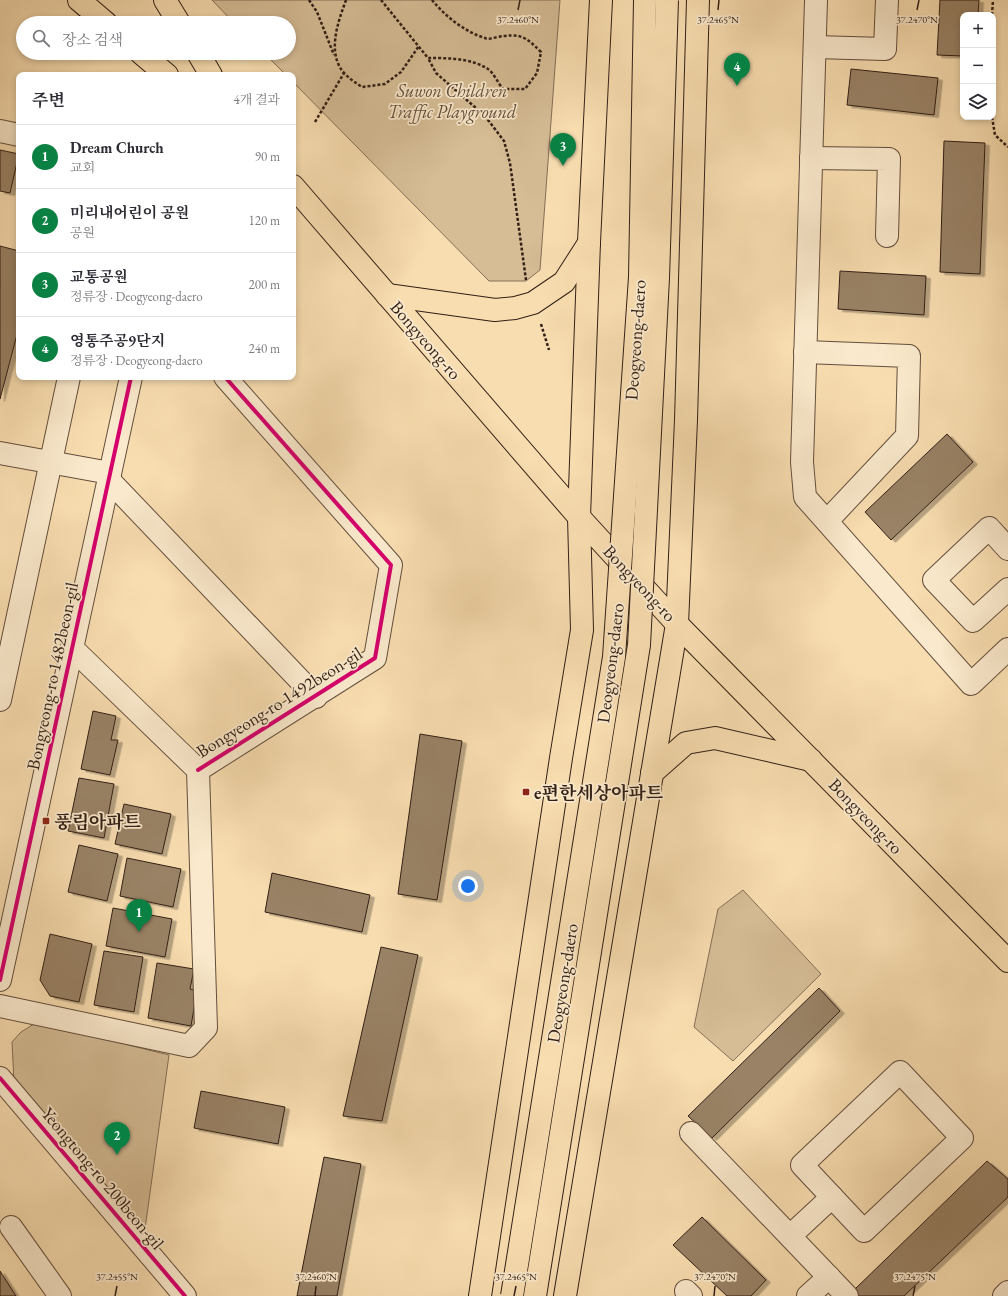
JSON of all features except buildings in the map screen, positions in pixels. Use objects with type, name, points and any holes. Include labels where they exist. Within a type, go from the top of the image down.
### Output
[{"type":"main road","points":[[79,0],[98,16]]},
{"type":"main road","points":[[165,0],[175,16]]},
{"type":"main road","points":[[480,1296],[561,758],[582,630],[579,517],[589,242],[602,0]]},
{"type":"main road","name":"Deogyeong-daero","points":[[512,1296],[614,657],[640,277],[645,0]]},
{"type":"main road","name":"Deogyeong-daero","points":[[536,1296],[639,645],[658,278],[667,0]]},
{"type":"main road","points":[[565,1296],[677,624],[686,420],[698,0]]},
{"type":"main road","points":[[149,60],[163,72]]},
{"type":"main road","points":[[202,60],[209,72]]},
{"type":"main road","name":"Bongyeong-ro","points":[[296,189],[579,517],[677,624],[1008,961]]},
{"type":"main road","points":[[387,295],[495,310],[533,304],[564,282],[589,242]]},
{"type":"main road","points":[[652,773],[686,743],[715,738],[811,760]]},
{"type":"street","points":[[816,0],[802,462],[805,497],[971,684],[1008,649]]},
{"type":"street","points":[[815,47],[885,49],[887,0]]},
{"type":"street","points":[[0,131],[16,134]]},
{"type":"street","points":[[811,158],[889,159],[887,236]]},
{"type":"street","points":[[805,352],[909,356],[907,436],[827,521]]},
{"type":"street","points":[[0,700],[68,380]]},
{"type":"street","name":"Bongyeong-ro 1482beon-gil","points":[[0,980],[131,380]]},
{"type":"street","name":"Bongyeong-ro 1492beon-gil","points":[[0,1006],[189,1046],[206,1028],[198,770],[316,697],[375,658],[391,565],[228,380]]},
{"type":"street","points":[[0,453],[51,462],[110,476],[316,697]]},
{"type":"street","points":[[1008,549],[989,528],[934,580],[973,621],[1008,588]]},
{"type":"street","name":"Bongyeong-ro 1482beon-gil","points":[[72,648],[198,770]]},
{"type":"street","points":[[900,1072],[962,1138],[864,1231],[832,1197],[802,1165],[900,1072]]},
{"type":"street","name":"Yeongtong-ro 200beon-gil","points":[[0,1078],[185,1296]]},
{"type":"street","points":[[691,1133],[847,1296]]},
{"type":"street","points":[[790,1236],[832,1197]]},
{"type":"street","points":[[11,1227],[60,1296]]},
{"type":"street","points":[[808,1296],[828,1277]]},
{"type":"street","points":[[685,1296],[686,1291],[691,1296]]},
{"type":"street","points":[[1004,1296],[1008,1292]]},
{"type":"path","points":[[309,0],[318,12],[335,57],[344,73],[362,87],[385,84],[401,72],[419,46]]},
{"type":"path","points":[[335,57],[337,23],[346,0]]},
{"type":"path","points":[[381,0],[419,46],[428,58],[436,73],[485,116],[504,141],[510,163],[527,286]]},
{"type":"path","points":[[428,58],[448,58],[469,61],[488,69],[502,89],[525,89],[537,73],[541,52],[526,38],[507,36],[486,39],[462,26],[441,12],[432,0]]},
{"type":"path","points":[[992,12],[993,0]]},
{"type":"path","points":[[315,122],[344,73]]},
{"type":"path","points":[[992,120],[995,135],[1008,147]]},
{"type":"path","points":[[540,320],[549,350]]},
{"type":"green space","name":"Suwon Children Traffic Playground","points":[[212,0],[560,0],[540,270],[526,281],[489,281],[296,85],[296,72],[283,72],[271,60],[296,60],[296,16],[227,16]]},
{"type":"green space","points":[[743,890],[821,974],[733,1061],[694,1027],[718,909]]},
{"type":"green space","points":[[34,1024],[59,1028],[169,1055],[145,1229],[14,1082],[12,1042],[21,1032]]},
{"type":"cycle path","points":[[0,980],[130,380]]},
{"type":"cycle path","points":[[198,770],[375,658],[391,565],[228,380]]},
{"type":"cycle path","points":[[0,1078],[185,1296]]},
{"type":"place","name":"영통주공9단지","points":[[737,86]]},
{"type":"place","name":"교통공원","points":[[563,166]]},
{"type":"place","name":"e편한세상아파트","points":[[526,792]]},
{"type":"place","name":"풍림아파트","points":[[46,821]]},
{"type":"place","name":"Dream Church","points":[[139,932]]},
{"type":"place","name":"미리내어린이 공원","points":[[117,1155]]}]
